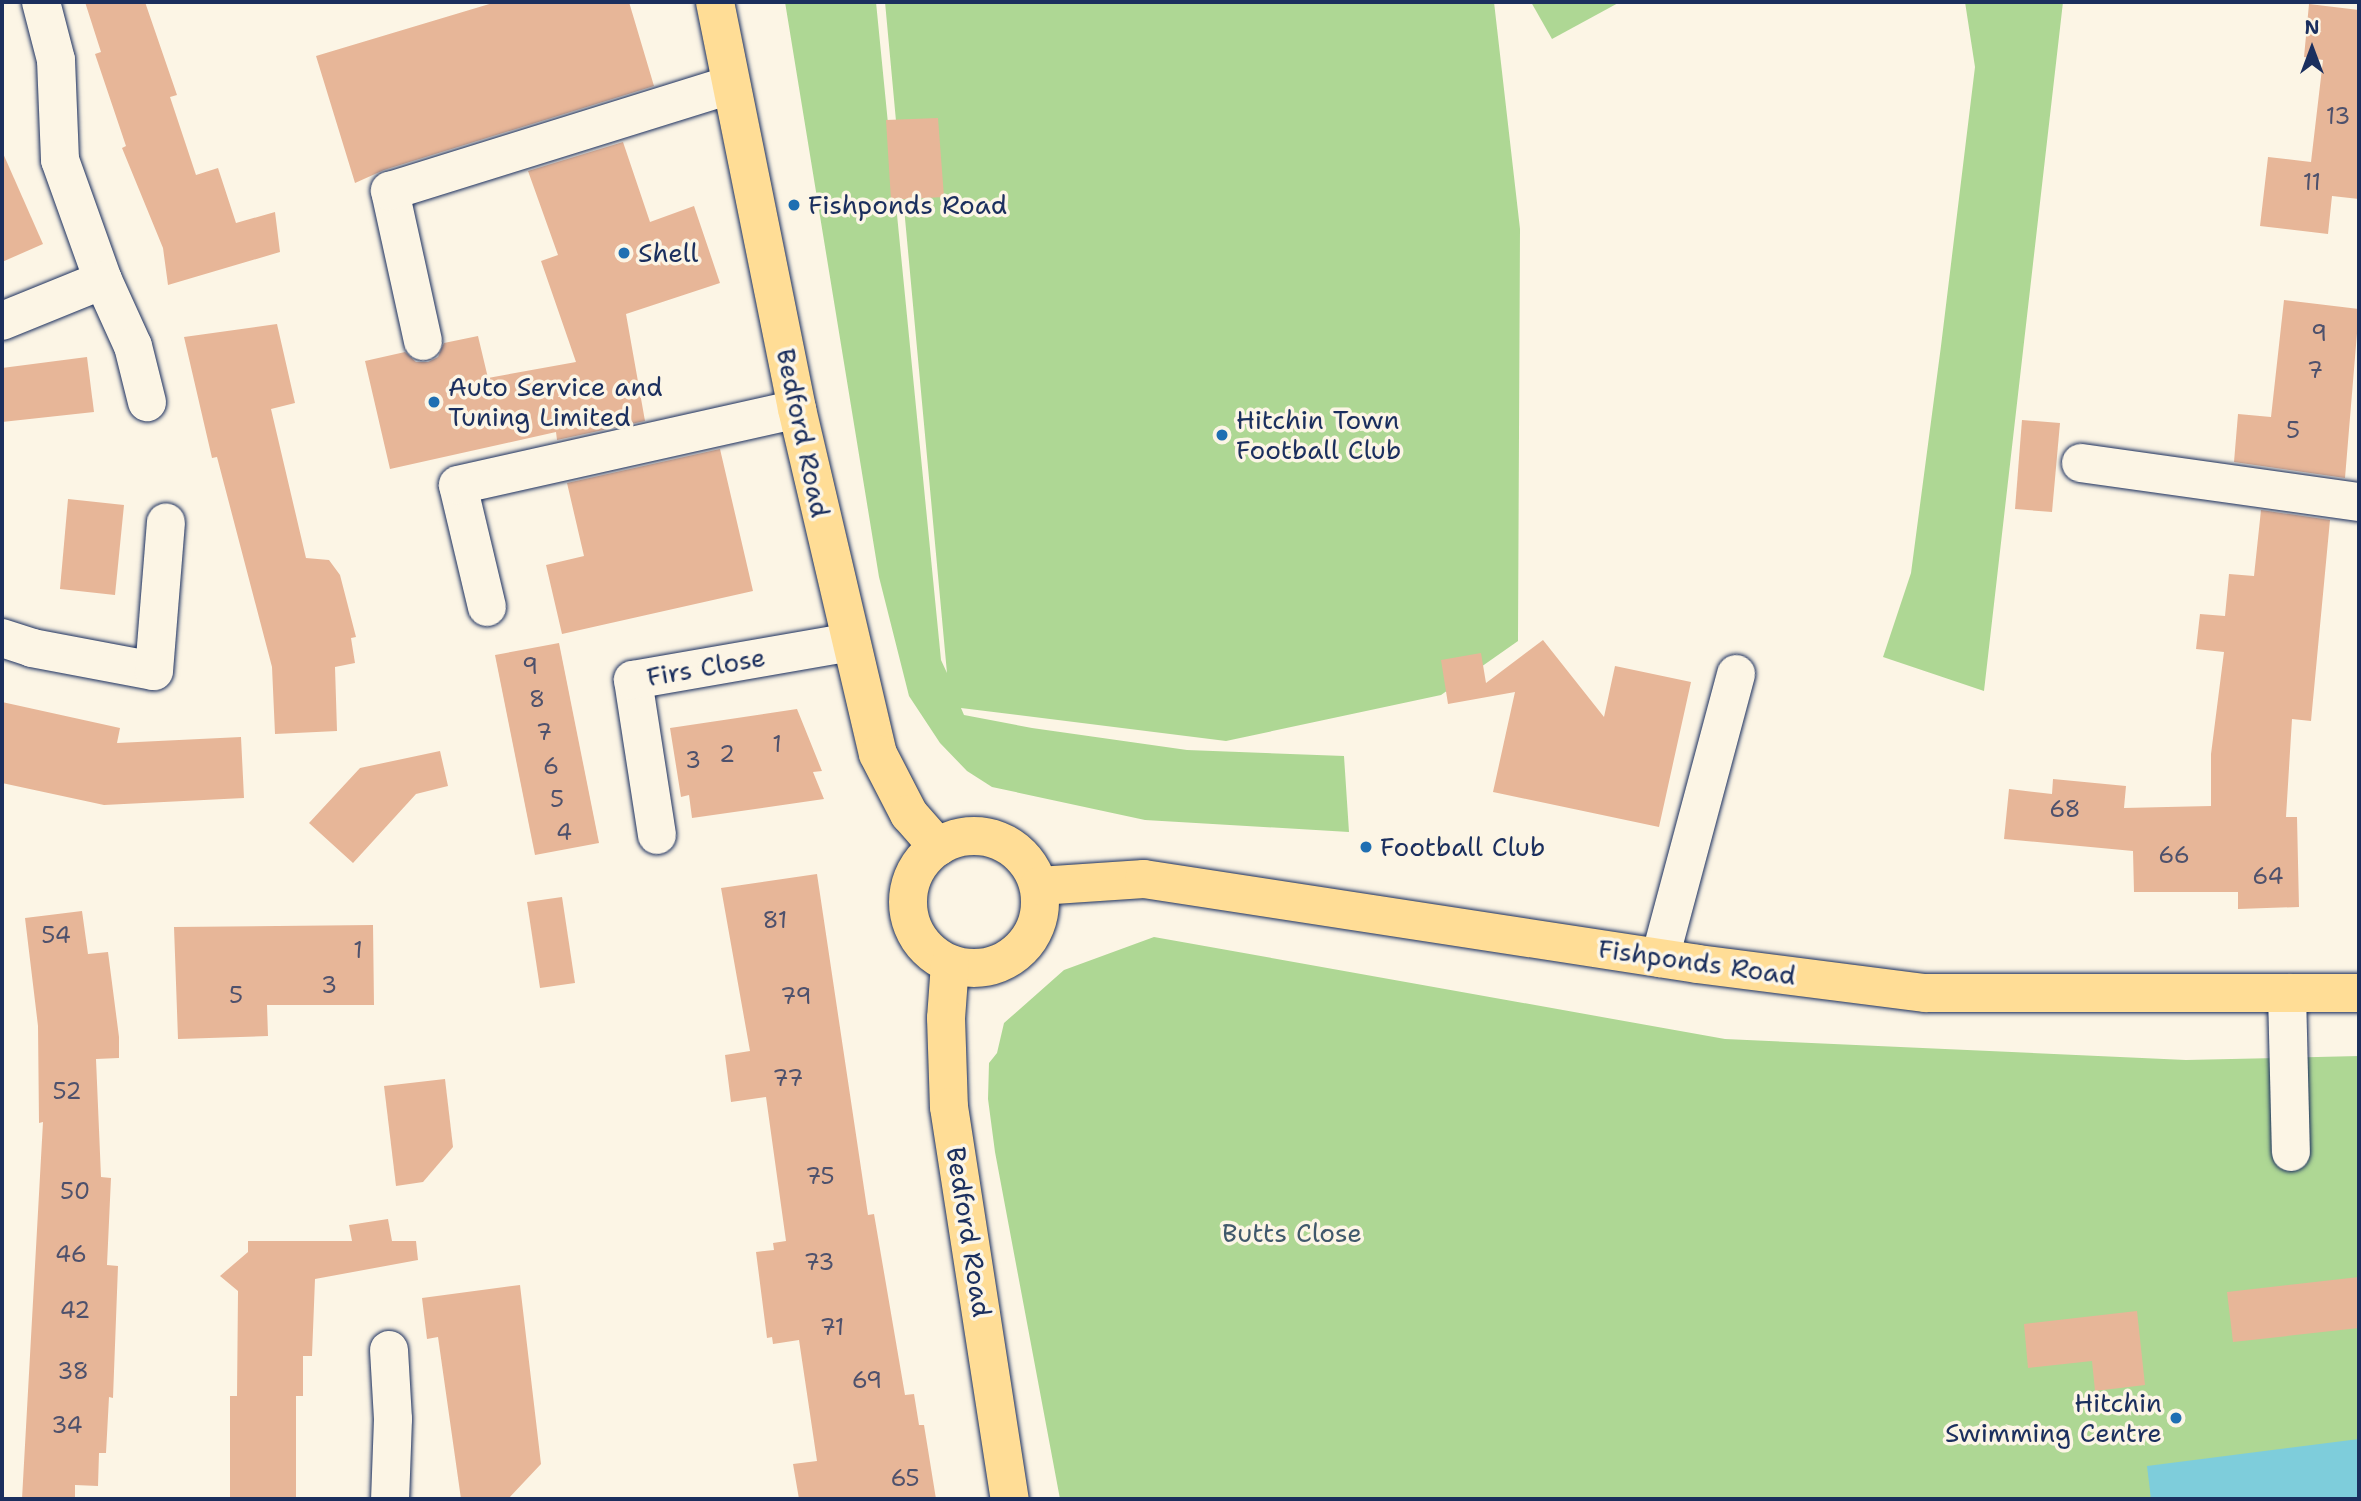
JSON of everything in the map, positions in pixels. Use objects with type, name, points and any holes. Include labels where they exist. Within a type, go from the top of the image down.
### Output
[{"type":"main road","name":"Bedford Road","points":[[715,2],[797,408],[878,754],[909,814],[937,847]]},
{"type":"main road","points":[[967,836],[998,840],[1031,866],[1039,886],[1036,926],[1010,958],[991,967],[950,964],[919,940],[908,904],[918,867],[937,847],[967,836]]},
{"type":"main road","name":"Fishponds Road","points":[[1039,886],[1144,879],[1660,958],[1925,993],[2359,993]]},
{"type":"main road","name":"Bedford Road","points":[[950,964],[946,1018],[949,1107],[1010,1499]]},
{"type":"street","points":[[41,2],[56,60],[61,160],[103,280],[133,346],[147,402]]},
{"type":"street","points":[[423,341],[390,191],[731,85]]},
{"type":"street","points":[[2,321],[103,280]]},
{"type":"street","points":[[487,607],[458,485],[797,408]]},
{"type":"street","points":[[2081,463],[2249,490],[2359,502]]},
{"type":"street","points":[[2,638],[32,648],[154,671],[166,522]]},
{"type":"street","name":"Firs Close","points":[[657,835],[633,680],[850,642]]},
{"type":"street","points":[[1660,958],[1736,674]]},
{"type":"street","points":[[2287,993],[2291,1152]]},
{"type":"street","points":[[389,1350],[393,1419],[390,1499]]},
{"type":"green space","name":"Hitchin Town Football Club","points":[[785,2],[876,2],[941,660],[947,673],[885,2],[1494,2],[1520,229],[1518,641],[1441,695],[1226,741],[961,708],[964,715],[1032,728],[1187,750],[1344,756],[1349,832],[1145,820],[992,787],[967,771],[940,743],[909,696],[879,577]]},
{"type":"green space","points":[[1531,2],[1620,2],[1552,39]]},
{"type":"green space","points":[[1965,2],[2063,2],[1984,691],[1883,657],[1911,573],[1941,346],[1975,67]]},
{"type":"green space","name":"Butts Close","points":[[1154,937],[1725,1039],[2186,1060],[2359,1056],[2359,1499],[1060,1499],[995,1152],[988,1099],[989,1063],[997,1053],[1004,1023],[1064,970]]},
{"type":"water","points":[[2359,1439],[2359,1499],[2151,1499],[2147,1466]]},
{"type":"building","points":[[85,2],[145,2],[177,95],[170,97],[196,175],[218,168],[236,223],[275,212],[280,252],[168,285],[163,248],[122,148],[126,146],[95,54],[101,52]]},
{"type":"building","points":[[496,2],[629,2],[654,86],[384,170],[355,183],[316,56]]},
{"type":"building","points":[[2309,4],[2359,10],[2359,199],[2332,196],[2328,234],[2260,226],[2268,157],[2311,162],[2323,60],[2304,57]]},
{"type":"building","points":[[938,118],[944,197],[891,200],[886,120]]},
{"type":"building","points":[[623,142],[650,222],[694,206],[720,283],[626,314],[645,421],[557,440],[556,432],[390,469],[365,361],[405,352],[416,362],[428,362],[438,357],[444,343],[478,336],[488,378],[576,362],[541,261],[558,255],[528,171]]},
{"type":"building","points":[[2,151],[43,244],[2,262]]},
{"type":"building","points":[[2284,300],[2359,309],[2345,478],[2234,462],[2238,414],[2271,417]]},
{"type":"building","points":[[277,324],[295,403],[271,409],[306,558],[329,560],[340,575],[356,637],[351,638],[355,663],[335,667],[337,731],[275,734],[272,667],[217,457],[212,458],[184,337]]},
{"type":"building","points":[[87,357],[94,412],[2,422],[2,368]]},
{"type":"building","points":[[2022,420],[2060,423],[2052,512],[2015,509]]},
{"type":"building","points":[[720,449],[753,591],[562,634],[546,565],[584,556],[567,483]]},
{"type":"building","points":[[68,499],[124,505],[115,595],[60,589]]},
{"type":"building","points":[[2261,510],[2330,520],[2311,721],[2292,719],[2286,817],[2297,817],[2299,907],[2238,909],[2238,892],[2134,892],[2133,851],[2004,839],[2009,789],[2052,794],[2053,779],[2126,786],[2124,808],[2211,806],[2211,754],[2224,652],[2196,649],[2200,614],[2225,616],[2229,574],[2254,576]]},
{"type":"building","points":[[1543,640],[1604,717],[1615,666],[1691,682],[1659,827],[1493,792],[1515,692],[1448,704],[1441,660],[1481,653],[1486,683]]},
{"type":"building","points":[[559,643],[599,843],[535,855],[495,655]]},
{"type":"building","points":[[2,702],[120,728],[117,743],[241,737],[244,798],[104,805],[2,783]]},
{"type":"building","points":[[797,709],[822,771],[813,772],[824,799],[692,818],[689,795],[681,797],[670,728]]},
{"type":"building","points":[[440,751],[448,786],[416,794],[353,863],[309,823],[360,768]]},
{"type":"building","points":[[817,874],[868,1215],[874,1214],[905,1395],[914,1394],[919,1425],[924,1425],[936,1499],[799,1499],[793,1464],[817,1461],[799,1340],[773,1344],[772,1337],[767,1338],[756,1252],[774,1250],[773,1243],[786,1241],[766,1097],[731,1102],[725,1055],[750,1051],[721,888]]},
{"type":"building","points":[[562,897],[575,983],[540,988],[527,902]]},
{"type":"building","points":[[82,911],[88,954],[108,952],[119,1037],[119,1058],[96,1059],[101,1177],[111,1178],[107,1265],[118,1266],[113,1398],[109,1397],[106,1453],[99,1453],[98,1486],[75,1485],[75,1499],[22,1499],[43,1122],[39,1123],[38,1026],[25,918]]},
{"type":"building","points":[[373,925],[374,1005],[267,1005],[268,1036],[178,1039],[174,927]]},
{"type":"building","points":[[445,1079],[453,1147],[423,1182],[396,1186],[384,1086]]},
{"type":"building","points":[[388,1219],[392,1241],[416,1241],[418,1260],[315,1279],[312,1356],[303,1356],[303,1396],[296,1396],[296,1499],[230,1499],[230,1396],[237,1396],[238,1291],[220,1276],[248,1252],[248,1241],[352,1241],[349,1225]]},
{"type":"building","points":[[2359,1277],[2359,1328],[2233,1342],[2227,1292]]},
{"type":"building","points":[[520,1285],[541,1464],[508,1499],[461,1499],[438,1337],[427,1339],[422,1298]]},
{"type":"building","points":[[2137,1311],[2145,1385],[2095,1391],[2092,1361],[2028,1368],[2024,1324]]},
{"type":"place","name":"Fishponds Road","points":[[794,205]]},
{"type":"place","name":"Shell","points":[[624,253]]},
{"type":"place","name":"Auto Service and Tuning Limited","points":[[434,402]]},
{"type":"place","name":"Hitchin Town Football Club","points":[[1222,435]]},
{"type":"place","name":"Football Club","points":[[1366,847]]},
{"type":"place","name":"Hitchin Swimming Centre","points":[[2176,1418]]}]
